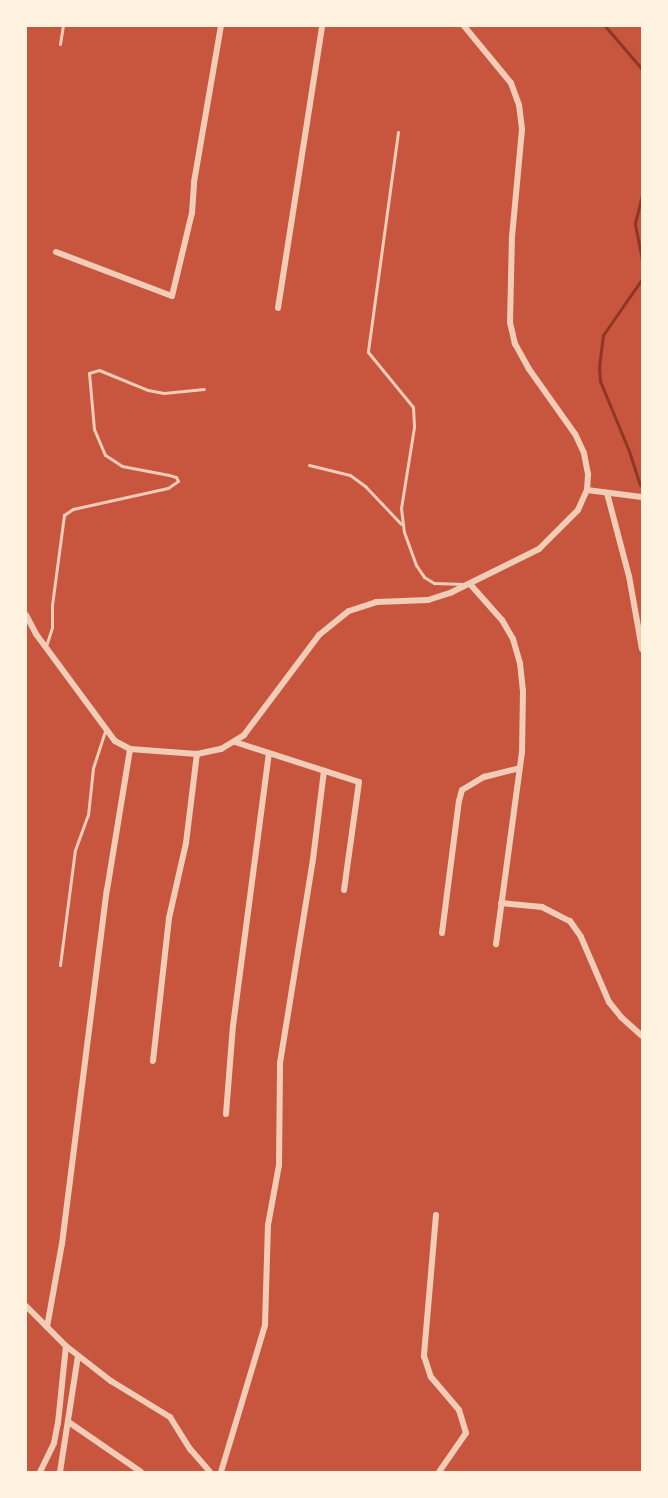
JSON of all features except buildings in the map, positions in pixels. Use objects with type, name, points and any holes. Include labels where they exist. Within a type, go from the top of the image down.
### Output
[{"type":"street","points":[[56,252],[172,296],[192,213],[194,182],[221,26]]},
{"type":"street","points":[[278,308],[322,26]]},
{"type":"street","points":[[26,615],[45,648],[105,732],[115,741],[130,749],[197,754],[221,749],[235,742],[252,727],[319,635],[340,617],[367,603],[428,600],[470,584],[539,549],[578,510],[587,490],[587,464],[580,443],[529,369],[515,344],[510,323],[512,237],[522,129],[516,95],[511,83],[464,26]]},
{"type":"street","points":[[587,490],[642,497]]},
{"type":"street","points":[[607,493],[629,576],[642,649]]},
{"type":"street","points":[[470,584],[506,626],[518,654],[524,711],[519,768],[496,944]]},
{"type":"street","points":[[235,742],[359,782],[344,890]]},
{"type":"street","points":[[47,1327],[62,1244],[107,890],[130,749]]},
{"type":"street","points":[[226,1114],[233,1026],[268,753]]},
{"type":"street","points":[[153,1060],[169,918],[186,843],[197,754]]},
{"type":"street","points":[[442,933],[462,790],[484,777],[519,768]]},
{"type":"street","points":[[221,1473],[265,1325],[268,1226],[279,1165],[280,1063],[313,859],[324,771]]},
{"type":"street","points":[[501,903],[542,907],[570,921],[581,937],[609,1002],[621,1017],[642,1036]]},
{"type":"street","points":[[436,1215],[424,1356],[431,1377],[459,1410],[466,1433],[439,1473]]},
{"type":"street","points":[[26,1306],[78,1356],[111,1381],[170,1417],[191,1450],[210,1473]]},
{"type":"street","points":[[40,1473],[54,1443],[66,1346]]},
{"type":"street","points":[[60,1473],[70,1423],[78,1356]]},
{"type":"street","points":[[70,1423],[141,1473]]},
{"type":"lane","points":[[60,44],[63,26]]},
{"type":"lane","points":[[398,132],[368,352],[413,407],[414,422],[402,494],[402,525],[416,565],[424,577],[438,584],[470,584]]},
{"type":"lane","points":[[45,648],[52,627],[52,605],[64,515],[73,509],[168,488],[178,481],[176,477],[169,475],[122,466],[105,455],[94,429],[89,373],[99,370],[148,390],[164,393],[204,389]]},
{"type":"lane","points":[[309,465],[350,475],[365,486],[402,525]]},
{"type":"lane","points":[[60,965],[75,850],[88,815],[93,768],[105,732]]},
{"type":"waterway","points":[[605,26],[642,69]]},
{"type":"waterway","points":[[642,195],[635,224],[642,261]]},
{"type":"waterway","points":[[640,485],[629,451],[600,381],[599,367],[603,335],[642,279]]}]
